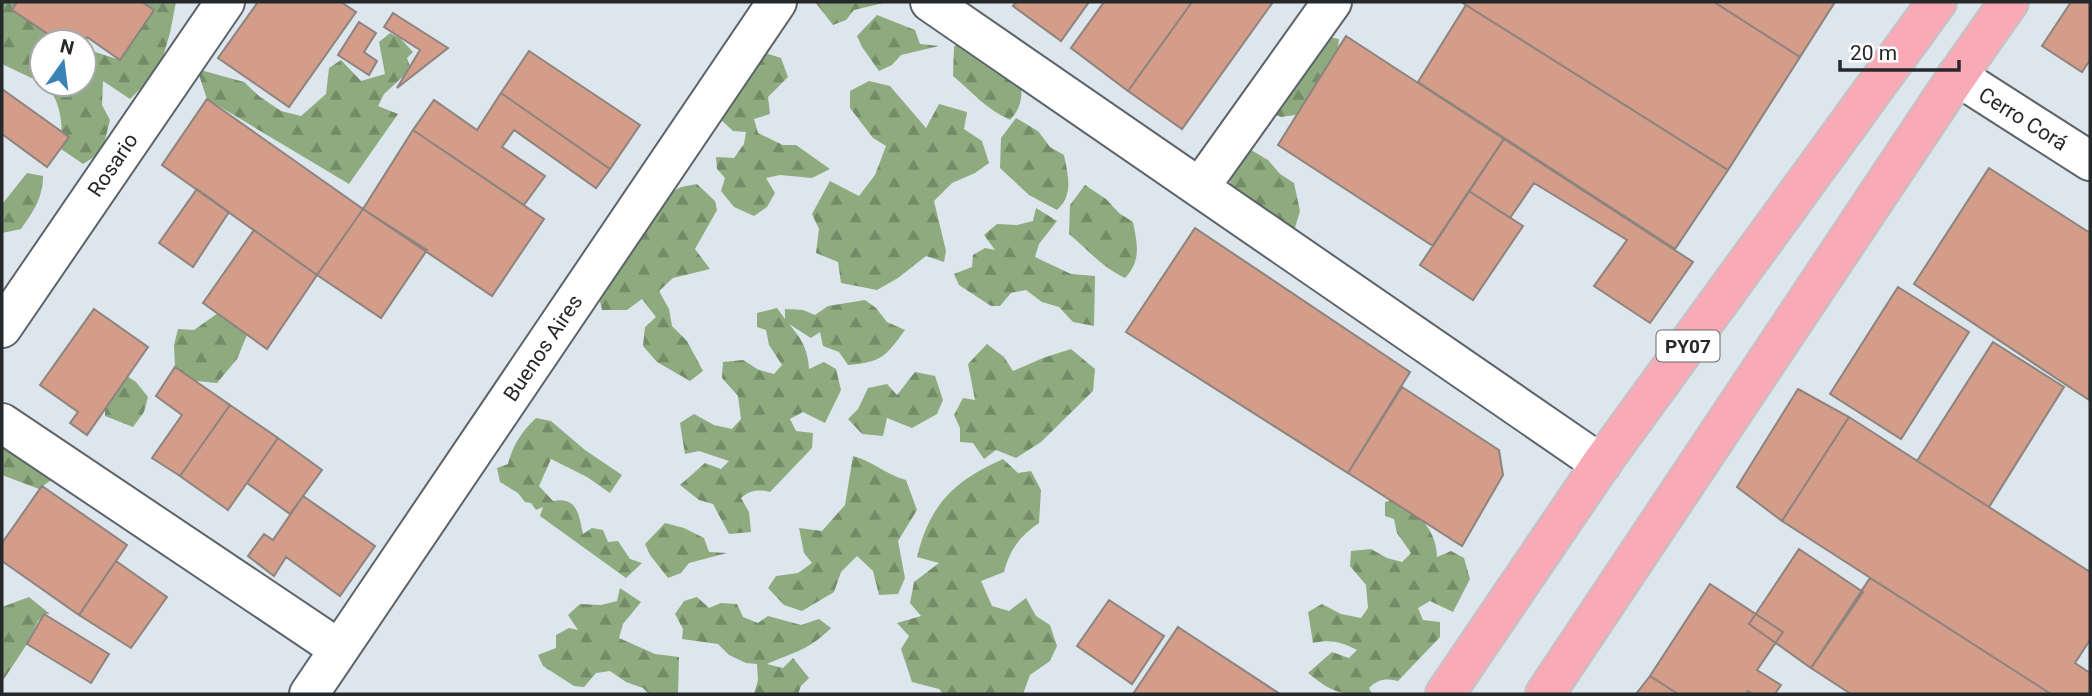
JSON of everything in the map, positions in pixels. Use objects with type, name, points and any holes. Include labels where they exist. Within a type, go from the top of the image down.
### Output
[{"type":"highway","name":"PY07","points":[[1445,694],[1601,464],[1937,2]]},
{"type":"highway","points":[[1545,694],[1957,76],[2010,2]]},
{"type":"street","name":"Rosario","points":[[2,328],[225,2]]},
{"type":"street","name":"Buenos Aires","points":[[309,694],[777,2]]},
{"type":"street","points":[[930,2],[1601,464]]},
{"type":"street","points":[[1200,187],[1332,2]]},
{"type":"street","name":"Cerro Corá","points":[[1957,76],[2090,161]]},
{"type":"street","points":[[2,423],[340,649]]},
{"type":"green space","points":[[2,2],[43,2],[58,28],[28,28],[28,76],[2,64]]},
{"type":"green space","points":[[106,2],[176,2],[159,70],[130,99],[103,81],[102,105],[110,120],[102,152],[83,164],[61,149],[61,123],[54,98],[98,98],[98,53],[120,60]]},
{"type":"green space","points":[[815,2],[888,2],[854,10],[846,20],[833,25]]},
{"type":"green space","points":[[877,15],[915,30],[920,44],[939,46],[901,55],[892,65],[879,71],[857,36]]},
{"type":"green space","points":[[969,27],[1017,64],[1021,100],[1010,120],[986,105],[953,76],[954,47]]},
{"type":"green space","points":[[390,33],[400,38],[413,52],[407,58],[411,69],[384,94],[378,106],[398,114],[349,184],[207,99],[197,69],[244,82],[281,111],[301,116],[326,94],[329,68],[341,60],[361,81],[385,74],[379,42]]},
{"type":"green space","points":[[1315,34],[1339,39],[1336,64],[1302,114],[1281,117],[1272,113]]},
{"type":"green space","points":[[756,50],[781,58],[788,77],[768,97],[770,114],[754,119],[758,133],[783,145],[796,145],[830,169],[812,178],[780,175],[766,178],[775,193],[767,207],[754,216],[734,207],[721,191],[725,178],[717,169],[716,157],[734,158],[744,144],[746,132],[733,131],[720,119]]},
{"type":"green space","points":[[869,81],[890,86],[926,128],[939,104],[967,112],[964,129],[982,141],[989,163],[975,173],[952,183],[934,201],[946,251],[944,262],[926,256],[898,278],[877,290],[841,283],[838,262],[816,253],[819,229],[812,214],[830,181],[859,196],[875,175],[886,146],[873,138],[850,108],[850,91]]},
{"type":"green space","points":[[1016,118],[1038,131],[1050,147],[1064,155],[1068,191],[1057,210],[1029,195],[1000,168],[1001,138]]},
{"type":"green space","points":[[1246,147],[1268,160],[1280,174],[1294,183],[1300,211],[1294,231],[1230,196],[1231,166]]},
{"type":"green space","points":[[27,173],[43,176],[39,198],[21,229],[2,233],[2,202]]},
{"type":"green space","points":[[697,184],[715,201],[717,210],[695,249],[710,269],[673,278],[659,291],[669,309],[672,326],[687,341],[703,371],[690,381],[657,362],[643,346],[645,327],[656,317],[642,299],[627,310],[602,310],[599,297],[670,193],[681,187]]},
{"type":"green space","points":[[1085,185],[1133,222],[1137,244],[1136,258],[1125,278],[1102,263],[1069,234],[1070,205]]},
{"type":"green space","points":[[1036,208],[1057,221],[1039,244],[1035,257],[1071,274],[1095,276],[1094,326],[1073,322],[1059,307],[1042,302],[1026,290],[1011,293],[1000,306],[991,306],[959,285],[954,274],[972,267],[973,255],[985,248],[995,250],[984,235],[997,224],[1017,225],[1033,221]]},
{"type":"green space","points":[[865,300],[876,308],[887,322],[905,330],[887,352],[876,360],[848,365],[839,352],[823,346],[820,332],[811,338],[789,324],[803,344],[809,369],[824,362],[836,369],[841,390],[825,423],[803,412],[790,419],[796,431],[813,433],[812,448],[770,492],[754,491],[741,498],[749,512],[751,532],[729,534],[713,504],[699,500],[680,485],[705,463],[721,469],[729,461],[699,451],[685,454],[680,423],[694,414],[714,425],[732,429],[741,419],[738,396],[722,378],[723,362],[743,360],[759,370],[774,374],[782,365],[769,345],[766,330],[757,327],[757,313],[777,308],[785,319],[785,309],[803,310],[815,315],[828,306]]},
{"type":"green space","points":[[218,313],[236,323],[247,335],[237,359],[217,383],[196,381],[175,367],[174,345],[178,329],[194,330]]},
{"type":"green space","points":[[987,344],[1004,357],[1013,371],[1071,349],[1095,369],[1093,391],[1041,442],[1016,458],[996,450],[984,459],[973,443],[960,442],[960,428],[954,415],[963,398],[975,400],[968,364]]},
{"type":"green space","points":[[121,372],[136,382],[148,397],[144,412],[133,427],[105,416],[105,394]]},
{"type":"green space","points":[[915,372],[935,376],[943,400],[937,414],[912,428],[887,418],[883,436],[862,434],[848,419],[858,409],[868,388],[887,384],[897,395]]},
{"type":"green space","points":[[536,418],[551,421],[585,450],[622,475],[610,493],[587,477],[551,459],[539,486],[553,501],[561,500],[572,504],[578,514],[583,534],[592,528],[603,530],[608,542],[618,541],[630,559],[642,563],[626,578],[540,516],[543,507],[536,510],[531,503],[525,502],[518,493],[500,482],[497,468],[508,464],[518,439]]},
{"type":"green space","points":[[2,425],[55,477],[39,489],[2,475]]},
{"type":"green space","points":[[853,456],[906,480],[917,510],[898,541],[905,578],[898,594],[879,595],[873,571],[857,556],[841,572],[834,592],[802,611],[784,605],[768,588],[776,576],[798,573],[812,563],[804,553],[799,528],[822,531],[845,505]]},
{"type":"green space","points":[[1003,459],[1018,473],[1031,471],[1041,490],[1039,523],[1017,544],[1009,556],[1004,572],[981,581],[992,606],[1009,611],[1026,598],[1036,616],[1050,625],[1057,646],[1050,661],[1030,675],[1023,694],[943,694],[939,689],[912,682],[901,649],[909,636],[897,623],[921,616],[910,603],[914,582],[939,563],[917,557],[922,538],[937,509],[946,496],[971,476]]},
{"type":"green space","points":[[1405,497],[1431,532],[1437,557],[1451,551],[1464,558],[1470,579],[1453,612],[1430,601],[1418,608],[1423,620],[1440,622],[1440,637],[1398,681],[1379,681],[1369,688],[1372,694],[1338,691],[1308,673],[1332,652],[1349,658],[1357,650],[1336,642],[1313,643],[1308,612],[1322,604],[1341,614],[1361,618],[1368,608],[1366,585],[1350,566],[1351,551],[1371,549],[1387,558],[1402,562],[1411,553],[1397,533],[1394,519],[1385,516],[1385,502]]},
{"type":"green space","points":[[665,523],[684,528],[704,538],[709,552],[727,553],[689,563],[681,573],[668,578],[645,544]]},
{"type":"green space","points":[[620,588],[641,602],[623,624],[619,638],[655,654],[679,657],[678,694],[649,694],[643,688],[626,682],[610,671],[596,673],[584,687],[574,686],[543,666],[538,655],[556,648],[556,635],[569,628],[578,630],[568,615],[580,604],[601,605],[617,601]]},
{"type":"green space","points":[[29,597],[50,614],[44,614],[38,621],[27,644],[2,682],[2,607]]},
{"type":"green space","points":[[697,597],[709,608],[721,603],[737,604],[743,617],[758,623],[768,616],[801,625],[819,619],[831,628],[808,646],[767,664],[783,668],[793,658],[809,678],[798,694],[754,694],[758,680],[757,664],[746,663],[729,655],[718,644],[682,639],[683,629],[675,614],[684,601]]},
{"type":"building","points":[[17,2],[142,2],[154,10],[120,60],[98,45],[98,28],[39,28],[12,10]]},
{"type":"building","points":[[258,2],[341,2],[356,12],[289,107],[218,58]]},
{"type":"building","points":[[1016,2],[1089,2],[1061,41],[1013,6]]},
{"type":"building","points":[[1104,2],[1192,2],[1128,91],[1071,48]]},
{"type":"building","points":[[1192,2],[1273,2],[1182,129],[1128,91]]},
{"type":"building","points":[[1461,2],[1714,2],[1800,57],[1728,170]]},
{"type":"building","points":[[1714,2],[1835,2],[1800,57]]},
{"type":"building","points":[[2071,2],[2090,2],[2090,60],[2082,72],[2042,46]]},
{"type":"building","points":[[1466,5],[1728,170],[1675,249],[1418,82]]},
{"type":"building","points":[[393,13],[448,48],[397,88],[420,50],[384,27]]},
{"type":"building","points":[[359,22],[376,33],[364,52],[377,61],[369,75],[338,55]]},
{"type":"building","points":[[1346,36],[1504,139],[1433,246],[1278,145]]},
{"type":"building","points":[[529,51],[640,125],[610,169],[501,93]]},
{"type":"building","points":[[2,89],[69,137],[47,167],[2,134]]},
{"type":"building","points":[[501,93],[610,169],[596,188],[514,130],[502,147],[545,176],[524,205],[413,130],[434,100],[477,130]]},
{"type":"building","points":[[207,99],[363,209],[317,275],[162,165]]},
{"type":"building","points":[[413,130],[544,219],[492,296],[363,209]]},
{"type":"building","points":[[1504,139],[1693,262],[1650,323],[1594,286],[1627,240],[1534,183],[1510,218],[1469,191]]},
{"type":"building","points":[[1989,168],[2090,233],[2089,400],[1914,284]]},
{"type":"building","points":[[197,189],[229,212],[193,267],[159,243]]},
{"type":"building","points":[[1469,191],[1523,226],[1473,300],[1420,265]]},
{"type":"building","points":[[363,209],[427,250],[381,318],[317,275]]},
{"type":"building","points":[[1195,228],[1410,372],[1348,473],[1126,332]]},
{"type":"building","points":[[254,230],[317,275],[267,349],[203,303]]},
{"type":"building","points":[[1898,287],[1969,332],[1901,439],[1830,394]]},
{"type":"building","points":[[94,309],[148,347],[87,435],[70,423],[78,412],[40,385]]},
{"type":"building","points":[[1993,342],[2064,387],[1989,507],[1917,461]]},
{"type":"building","points":[[175,367],[230,405],[180,476],[152,458],[182,415],[156,396]]},
{"type":"building","points":[[1402,387],[1499,450],[1503,475],[1462,546],[1348,473]]},
{"type":"building","points":[[1798,389],[1849,417],[1782,521],[1737,487]]},
{"type":"building","points":[[230,405],[278,438],[228,510],[180,476]]},
{"type":"building","points":[[1849,417],[2090,572],[2090,640],[2075,663],[2090,673],[2090,694],[2051,694],[1782,521]]},
{"type":"building","points":[[278,438],[322,470],[290,514],[247,483]]},
{"type":"building","points":[[42,486],[127,545],[79,615],[2,561],[2,543]]},
{"type":"building","points":[[303,496],[375,546],[340,596],[286,557],[274,576],[248,556],[264,534],[273,540]]},
{"type":"building","points":[[1799,549],[1863,592],[1811,668],[1749,624]]},
{"type":"building","points":[[116,561],[167,597],[131,648],[79,615]]},
{"type":"building","points":[[1870,578],[2051,694],[1851,694],[1811,668]]},
{"type":"building","points":[[1710,584],[1783,632],[1757,670],[1781,685],[1775,694],[1753,694],[1748,691],[1746,694],[1678,694],[1650,676]]},
{"type":"building","points":[[1109,600],[1164,636],[1132,684],[1077,646]]},
{"type":"building","points":[[44,614],[109,654],[91,683],[27,644]]},
{"type":"building","points":[[1178,627],[1280,694],[1133,694]]},
{"type":"building","points":[[1650,676],[1678,694],[1636,694]]}]
